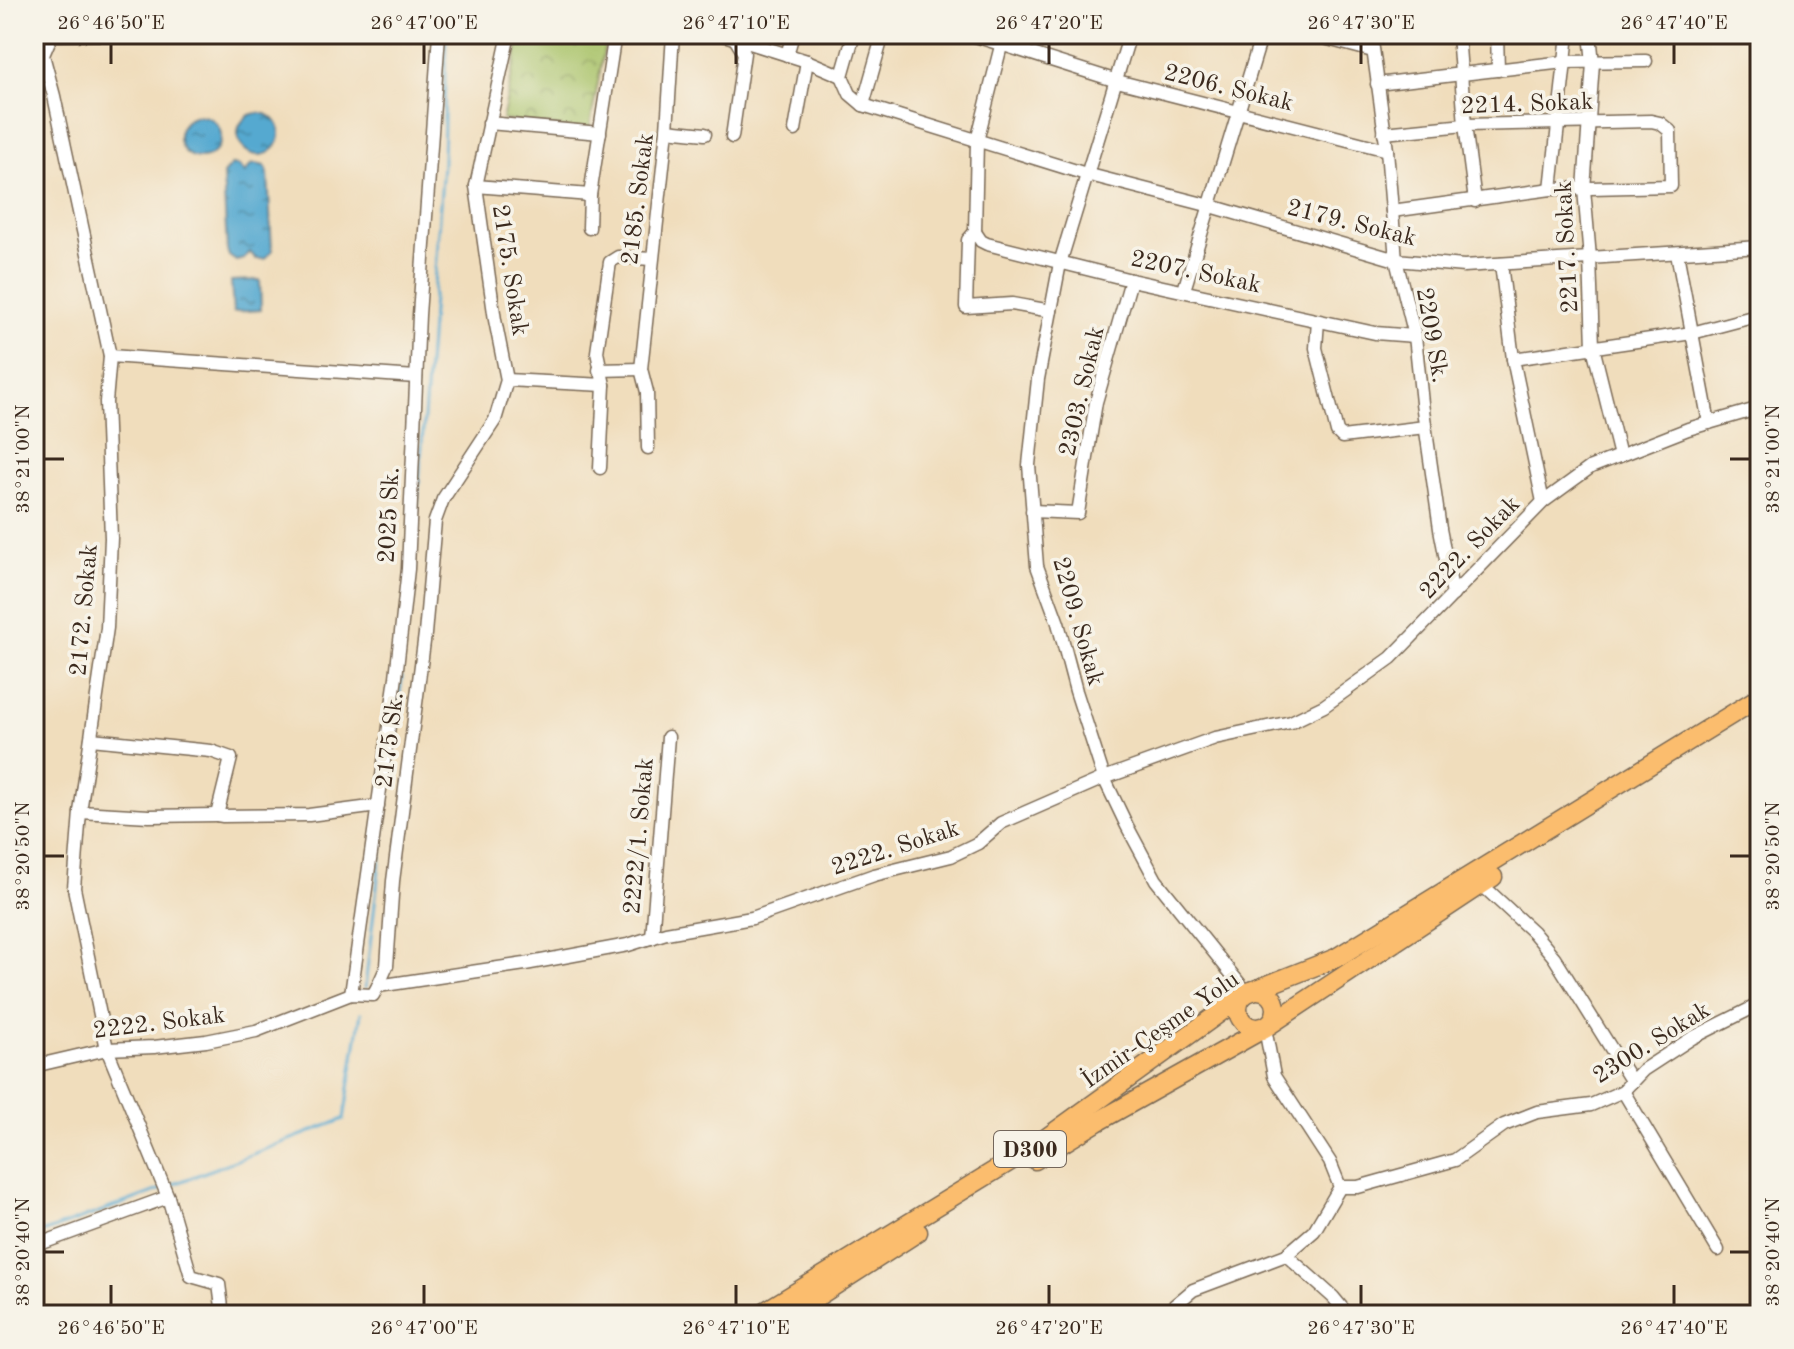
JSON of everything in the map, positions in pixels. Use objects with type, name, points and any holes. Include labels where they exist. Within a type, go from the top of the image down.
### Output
[{"type":"highway","name":"İzmir-Çeşme Yolu","points":[[759,1315],[1035,1146],[1247,993],[1336,958],[1760,697]]},
{"type":"highway","name":"İzmir-Çeşme Yolu","points":[[789,1315],[1097,1122],[1265,1028],[1481,884],[1760,711]]},
{"type":"highway","points":[[1262,991],[1275,1003],[1273,1020],[1265,1028],[1249,1026],[1241,1017],[1239,1005],[1247,993],[1262,991]]},
{"type":"street","points":[[52,34],[138,34]]},
{"type":"street","name":"2172. Sokak","points":[[52,34],[38,54],[110,356],[105,434],[111,538],[109,600],[80,812],[74,888],[107,1049],[168,1197],[191,1276],[219,1284],[223,1315]]},
{"type":"street","name":"2025 Sk.","points":[[351,994],[408,569],[416,377],[439,34]]},
{"type":"street","name":"2175. Sokak","points":[[443,499],[495,420],[507,380],[476,186],[509,34]]},
{"type":"street","points":[[589,228],[590,195],[615,34]]},
{"type":"street","name":"2185. Sokak","points":[[648,448],[647,392],[641,369],[667,130],[673,34]]},
{"type":"street","points":[[721,34],[735,36],[842,76]]},
{"type":"street","points":[[787,55],[793,34]]},
{"type":"street","points":[[854,34],[842,76],[850,94],[863,105],[883,34]]},
{"type":"street","name":"2206. Sokak","points":[[969,34],[1002,39],[1117,81],[1387,150]]},
{"type":"street","name":"2209. Sokak","points":[[1130,34],[1060,263],[1038,379],[1030,442],[1037,566],[1058,623],[1104,778],[1156,880],[1247,993]]},
{"type":"street","points":[[1184,290],[1262,34]]},
{"type":"street","points":[[1309,34],[1373,51]]},
{"type":"street","name":"2209 Sk.","points":[[1371,34],[1387,150],[1396,260],[1415,336],[1425,427],[1453,595]]},
{"type":"street","points":[[1458,34],[1475,201]]},
{"type":"street","points":[[1497,34],[1498,70]]},
{"type":"street","points":[[1551,189],[1568,34]]},
{"type":"street","name":"2217. Sokak","points":[[1590,34],[1593,63],[1584,189],[1593,347],[1620,456]]},
{"type":"street","points":[[732,137],[744,53],[735,36]]},
{"type":"street","points":[[1002,39],[977,141],[975,232],[968,240],[966,307],[1012,304],[1051,311]]},
{"type":"street","points":[[795,130],[807,61]]},
{"type":"street","points":[[1377,84],[1564,62],[1646,61]]},
{"type":"street","name":"2179. Sokak","points":[[863,105],[1086,174],[1211,206],[1396,260],[1464,266],[1758,247]]},
{"type":"street","name":"2214. Sokak","points":[[1384,133],[1465,125],[1558,121],[1651,121],[1660,123],[1670,131],[1671,186],[1584,189]]},
{"type":"street","points":[[489,123],[600,133]]},
{"type":"street","points":[[667,130],[705,134]]},
{"type":"street","points":[[476,186],[590,195]]},
{"type":"street","points":[[1392,211],[1551,189],[1584,189]]},
{"type":"street","name":"2207. Sokak","points":[[975,232],[987,244],[1131,280],[1375,333],[1415,336]]},
{"type":"street","points":[[1677,253],[1709,423]]},
{"type":"street","points":[[600,468],[604,385],[597,352],[610,262],[618,257],[652,259]]},
{"type":"street","points":[[1501,264],[1513,359],[1543,502]]},
{"type":"street","name":"2303. Sokak","points":[[1032,511],[1078,513],[1096,402],[1131,280]]},
{"type":"street","points":[[1513,359],[1692,333],[1760,315]]},
{"type":"street","points":[[1318,321],[1316,348],[1337,432],[1342,437],[1425,427]]},
{"type":"street","points":[[110,356],[416,377]]},
{"type":"street","points":[[599,370],[641,369]]},
{"type":"street","points":[[507,380],[604,385]]},
{"type":"street","name":"2222. Sokak","points":[[34,1066],[107,1049],[193,1043],[256,1031],[351,994],[373,995],[378,986],[525,964],[752,918],[874,875],[951,856],[978,843],[1001,823],[1104,778],[1215,738],[1291,722],[1324,706],[1391,658],[1543,502],[1591,467],[1688,429],[1760,408]]},
{"type":"street","name":"2175 Sk.","points":[[378,986],[387,966],[393,881],[425,634],[435,521],[443,499]]},
{"type":"street","name":"2222/1. Sokak","points":[[652,938],[668,737]]},
{"type":"street","points":[[91,739],[211,751],[231,758],[217,815]]},
{"type":"street","points":[[80,812],[149,816],[309,815],[378,806]]},
{"type":"street","points":[[1481,884],[1533,932],[1554,957],[1718,1250]]},
{"type":"street","name":"2300. Sokak","points":[[1340,1187],[1358,1187],[1455,1160],[1504,1125],[1537,1112],[1591,1105],[1627,1086],[1643,1070],[1692,1038],[1760,1004]]},
{"type":"street","points":[[1163,1315],[1193,1290],[1286,1255],[1314,1231],[1340,1187],[1330,1162],[1274,1076],[1265,1028]]},
{"type":"street","points":[[34,1246],[168,1197]]},
{"type":"street","points":[[1286,1255],[1333,1297],[1348,1315]]},
{"type":"green space","points":[[521,34],[607,34],[589,131],[502,120]]},
{"type":"water","points":[[259,113],[274,119],[280,134],[274,149],[259,155],[244,149],[238,134],[244,119]]},
{"type":"water","points":[[200,116],[215,122],[221,137],[215,152],[200,158],[185,152],[179,137],[185,122]]},
{"type":"water","points":[[256,164],[265,166],[268,174],[272,251],[265,259],[256,259],[250,252],[244,259],[236,261],[227,250],[223,174],[231,165],[239,166],[245,173]]},
{"type":"water","points":[[260,280],[261,310],[233,312],[231,281]]},
{"type":"waterway","points":[[415,538],[443,164],[446,34]]},
{"type":"waterway","points":[[365,987],[402,677]]},
{"type":"waterway","points":[[169,1186],[344,1119],[361,1013]]},
{"type":"waterway","points":[[34,1236],[162,1189]]}]
